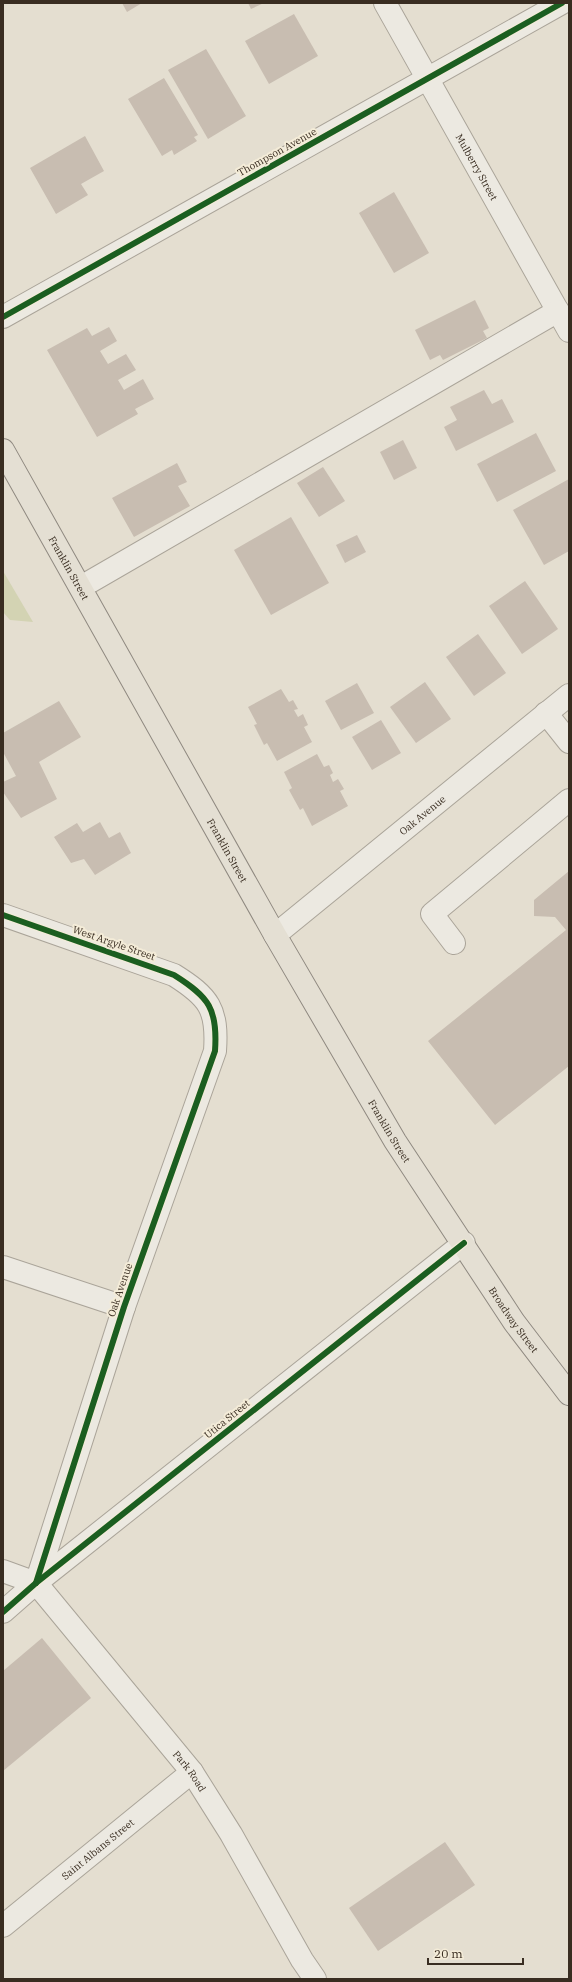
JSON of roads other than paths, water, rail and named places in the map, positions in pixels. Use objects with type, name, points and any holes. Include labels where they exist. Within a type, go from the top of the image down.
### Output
[{"type":"main road","name":"Franklin Street","points":[[3,450],[275,935],[395,1141],[464,1243]]},
{"type":"main road","name":"Broadway Street","points":[[464,1243],[514,1322],[569,1394]]},
{"type":"street","name":"Mulberry Street","points":[[385,3],[569,331]]},
{"type":"street","name":"Thompson Avenue","points":[[3,317],[562,3]]},
{"type":"street","points":[[81,587],[558,311]]},
{"type":"street","name":"Oak Avenue","points":[[275,935],[569,695]]},
{"type":"street","points":[[546,714],[569,742]]},
{"type":"street","points":[[454,944],[432,914],[569,800]]},
{"type":"street","name":"West Argyle Street","points":[[3,915],[174,975],[193,987],[209,1005]]},
{"type":"street","name":"Oak Avenue","points":[[36,1583],[124,1307],[215,1051],[216,1027],[209,1005]]},
{"type":"street","name":"Utica Street","points":[[3,1612],[36,1583],[464,1243]]},
{"type":"street","points":[[3,1267],[124,1307]]},
{"type":"street","points":[[3,1571],[36,1583]]},
{"type":"street","name":"Park Road","points":[[36,1583],[192,1772],[231,1834],[302,1960],[315,1979]]},
{"type":"street","name":"Saint Albans Street","points":[[3,1926],[192,1772]]}]
